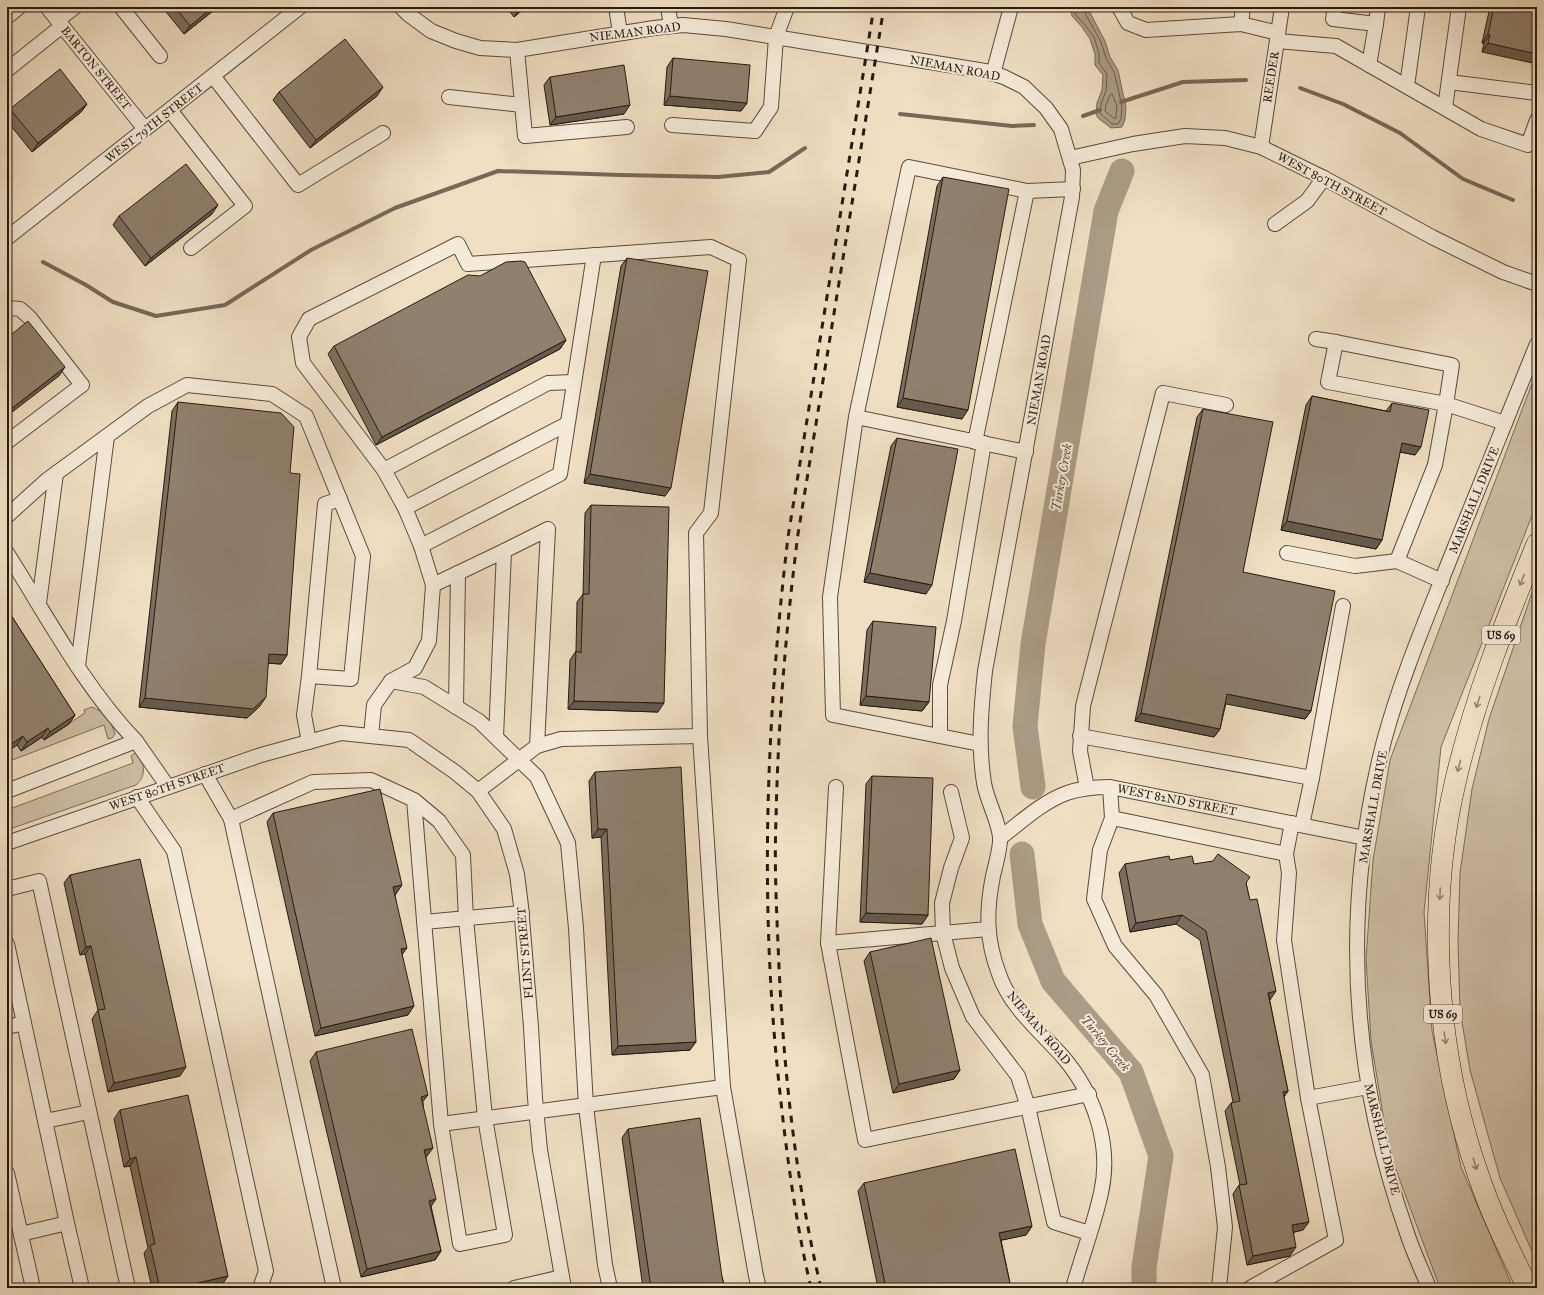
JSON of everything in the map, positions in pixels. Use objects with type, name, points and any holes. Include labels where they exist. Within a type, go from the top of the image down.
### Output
[{"type":"highway","name":"US 69","points":[[1528,1288],[1506,1244],[1477,1173],[1464,1127],[1452,1078],[1444,1029],[1440,988],[1438,932],[1445,837],[1455,780],[1469,728],[1489,669],[1509,613],[1537,544]]},
{"type":"street","points":[[7,16],[19,7]]},
{"type":"street","name":"BARTON STREET","points":[[47,7],[145,129]]},
{"type":"street","points":[[7,70],[60,23],[74,7]]},
{"type":"street","points":[[121,7],[160,56]]},
{"type":"street","name":"WEST 79TH STREET","points":[[7,238],[300,7]]},
{"type":"street","name":"NIEMAN ROAD","points":[[401,7],[431,31],[456,41],[480,48],[517,50],[620,33],[683,25],[726,29],[876,53],[993,74],[1004,77],[1024,87],[1046,108],[1061,129],[1073,170],[1072,197],[985,671],[981,707],[980,744],[985,784],[1000,838],[990,894],[988,928],[991,949],[999,976],[1013,1000],[1078,1076],[1089,1094],[1098,1118],[1103,1144],[1104,1170],[1101,1192],[1072,1288]]},
{"type":"street","points":[[616,7],[620,33]]},
{"type":"street","points":[[668,7],[671,26]]},
{"type":"street","points":[[672,125],[754,131],[771,107],[776,37],[787,7]]},
{"type":"street","points":[[993,74],[1011,7]]},
{"type":"street","points":[[1119,7],[1128,23],[1146,30],[1241,24],[1277,37],[1336,46],[1481,129],[1528,145],[1537,120]]},
{"type":"street","points":[[1241,24],[1243,7]]},
{"type":"street","name":"REEDER","points":[[1261,147],[1282,7]]},
{"type":"street","points":[[1335,7],[1333,19],[1376,24]]},
{"type":"street","points":[[1369,65],[1378,7]]},
{"type":"street","points":[[1406,86],[1418,7]]},
{"type":"street","points":[[1445,108],[1459,7]]},
{"type":"street","points":[[517,50],[524,136],[627,127]]},
{"type":"street","points":[[213,76],[298,185],[383,133]]},
{"type":"street","points":[[1449,82],[1537,92]]},
{"type":"street","points":[[449,97],[522,105]]},
{"type":"street","points":[[170,110],[245,206],[192,248]]},
{"type":"street","name":"WEST 80TH STREET","points":[[1070,158],[1133,144],[1185,136],[1225,138],[1261,147],[1324,178],[1432,237],[1503,272],[1537,284]]},
{"type":"street","points":[[980,744],[833,715],[830,597],[856,417],[909,167],[1027,191],[1073,189]]},
{"type":"street","points":[[1275,224],[1307,201],[1324,178]]},
{"type":"street","points":[[940,736],[940,685],[954,621],[979,442],[1027,191]]},
{"type":"street","points":[[371,736],[374,705],[391,681],[415,668],[430,641],[433,585],[422,546],[405,508],[384,470],[303,363],[299,337],[310,319],[458,244],[468,264],[711,247],[739,260],[711,513],[696,533],[700,736],[724,1087],[759,1288]]},
{"type":"street","points":[[422,546],[560,474],[594,255]]},
{"type":"street","points":[[7,309],[20,309],[30,318],[82,385],[7,442]]},
{"type":"street","points":[[1316,339],[1452,365],[1435,465],[1397,561]]},
{"type":"street","points":[[1336,342],[1328,382],[1446,404],[1505,423]]},
{"type":"street","name":"MARSHALL DRIVE","points":[[1429,1288],[1407,1234],[1388,1176],[1368,1087],[1360,1027],[1356,953],[1357,908],[1365,838],[1373,790],[1385,740],[1403,683],[1442,581],[1537,344]]},
{"type":"street","points":[[384,470],[548,383],[574,382]]},
{"type":"street","points":[[7,516],[56,473],[148,406],[187,384],[272,394],[306,416],[363,556],[351,679],[309,676]]},
{"type":"street","points":[[1087,788],[1080,751],[1083,706],[1163,393],[1226,405]]},
{"type":"street","points":[[856,417],[1026,452]]},
{"type":"street","points":[[405,508],[568,424]]},
{"type":"street","points":[[78,666],[107,436]]},
{"type":"street","points":[[39,603],[56,473]]},
{"type":"street","points":[[309,742],[304,715],[325,504],[340,499]]},
{"type":"street","points":[[433,585],[548,529],[537,746]]},
{"type":"street","points":[[496,737],[504,551]]},
{"type":"street","points":[[7,553],[78,666],[107,707],[136,741],[168,787]]},
{"type":"street","points":[[1287,553],[1355,566],[1397,561],[1442,581]]},
{"type":"street","points":[[456,707],[458,573]]},
{"type":"street","points":[[1250,1288],[1336,1240],[1308,1098],[1284,940],[1289,873],[1286,854],[1312,778],[1343,606]]},
{"type":"street","points":[[391,681],[424,687],[479,721],[537,777],[568,843],[576,928],[586,1106],[605,1265],[610,1288]]},
{"type":"street","name":"FLINT STREET","points":[[330,736],[342,733],[409,740],[455,772],[478,791],[504,829],[517,874],[522,913],[540,1150],[563,1283]]},
{"type":"street","name":"WEST 80TH STREET","points":[[7,843],[261,755],[330,736]]},
{"type":"street","points":[[478,791],[537,746],[561,739],[700,736]]},
{"type":"street","points":[[1080,736],[1312,778]]},
{"type":"street","points":[[7,791],[136,741]]},
{"type":"street","points":[[205,774],[230,819],[334,1288]]},
{"type":"street","points":[[230,819],[313,782],[371,780],[414,800],[439,820],[463,855],[466,919],[485,1118],[505,1235],[460,1244],[441,1124],[414,800]]},
{"type":"street","points":[[1110,787],[1112,818],[1100,850],[1094,899],[1115,946],[1156,995],[1202,1075],[1218,1167],[1225,1227],[1219,1288]]},
{"type":"street","name":"WEST 82ND STREET","points":[[1000,838],[1055,798],[1087,788],[1110,787],[1365,838]]},
{"type":"street","points":[[836,788],[828,943],[865,1140],[1089,1094]]},
{"type":"street","points":[[952,792],[962,838],[942,903],[943,933],[952,968],[973,1017],[1018,1076],[1028,1107],[1054,1222],[1089,1233]]},
{"type":"street","points":[[137,797],[174,851],[266,1271],[260,1288]]},
{"type":"street","points":[[1112,818],[1286,854]]},
{"type":"street","points":[[7,889],[39,881],[128,1288]]},
{"type":"street","points":[[424,922],[522,913]]},
{"type":"street","points":[[828,943],[988,928]]},
{"type":"street","points":[[7,944],[82,1288]]},
{"type":"street","points":[[7,1027],[24,1023]]},
{"type":"street","points":[[441,1124],[724,1087]]},
{"type":"street","points":[[1308,1098],[1368,1087]]},
{"type":"street","points":[[46,1121],[89,1112]]},
{"type":"street","points":[[7,1172],[33,1288]]},
{"type":"street","points":[[21,1234],[68,1223]]},
{"type":"street","points":[[514,1288],[563,1283]]},
{"type":"shaded area","points":[[1537,370],[1537,503],[1441,747],[1424,912],[1432,1031],[1461,1167],[1513,1288],[1440,1288],[1389,1151],[1371,1041],[1366,959],[1373,860],[1390,760]]},
{"type":"shaded area","points":[[1537,578],[1537,1263],[1500,1178],[1470,1070],[1460,1010],[1458,941],[1460,873],[1472,789],[1489,719]]},
{"type":"shaded area","points":[[92,707],[100,711],[109,722],[115,734],[112,738],[108,739],[104,725],[7,762],[7,752],[17,745],[21,751],[42,737],[44,740],[85,713],[84,710]]},
{"type":"shaded area","points":[[135,753],[143,765],[142,777],[136,785],[7,830],[7,810],[133,763],[131,756]]},
{"type":"water","points":[[1070,7],[1087,7],[1105,41],[1110,57],[1118,70],[1126,106],[1125,120],[1122,127],[1111,128],[1098,118],[1096,114],[1097,103],[1102,90],[1103,75],[1095,65],[1095,54],[1090,39],[1072,16]]},
{"type":"building","points":[[175,7],[213,7],[190,26]]},
{"type":"building","points":[[1494,7],[1537,7],[1537,54],[1488,43],[1490,35],[1488,34]]},
{"type":"building","points":[[345,39],[383,87],[316,140],[279,92]]},
{"type":"building","points":[[673,58],[750,65],[747,103],[670,96]]},
{"type":"building","points":[[624,65],[630,105],[556,117],[550,77]]},
{"type":"building","points":[[60,69],[87,104],[38,143],[10,109]]},
{"type":"building","points":[[186,164],[218,205],[151,258],[119,216]]},
{"type":"building","points":[[943,177],[1009,189],[968,410],[903,398]]},
{"type":"building","points":[[627,258],[708,271],[671,488],[590,474]]},
{"type":"building","points":[[506,262],[525,262],[566,340],[382,437],[334,346],[468,275],[480,276]]},
{"type":"building","points":[[28,321],[65,367],[7,412],[7,338]]},
{"type":"building","points":[[1312,396],[1390,412],[1392,403],[1429,410],[1421,447],[1402,443],[1382,540],[1287,521]]},
{"type":"building","points":[[178,402],[281,413],[294,427],[290,473],[300,474],[287,655],[269,654],[266,697],[253,709],[145,698]]},
{"type":"building","points":[[1203,409],[1273,422],[1243,572],[1335,591],[1311,711],[1227,694],[1220,729],[1141,713]]},
{"type":"building","points":[[897,438],[958,449],[932,585],[870,573]]},
{"type":"building","points":[[591,505],[669,507],[664,703],[574,701],[576,651],[581,653],[583,594],[589,594]]},
{"type":"building","points":[[7,609],[75,715],[50,732],[48,728],[27,742],[23,736],[7,747]]},
{"type":"building","points":[[873,621],[936,627],[929,702],[866,696]]},
{"type":"building","points":[[681,767],[696,1042],[618,1046],[607,829],[598,829],[595,772]]},
{"type":"building","points":[[872,776],[933,778],[928,915],[866,913]]},
{"type":"building","points":[[380,789],[402,885],[393,887],[407,948],[401,949],[414,1006],[321,1028],[273,813]]},
{"type":"building","points":[[1218,854],[1250,877],[1246,883],[1250,900],[1257,899],[1276,991],[1268,993],[1288,1091],[1283,1092],[1309,1222],[1292,1225],[1296,1247],[1253,1256],[1239,1185],[1247,1184],[1231,1103],[1240,1101],[1206,931],[1182,915],[1136,923],[1125,864],[1169,856],[1170,860],[1192,856],[1194,864],[1213,861]]},
{"type":"building","points":[[140,859],[186,1067],[114,1083],[98,1010],[105,1009],[91,946],[86,947],[70,875]]},
{"type":"building","points":[[931,938],[960,1070],[899,1084],[870,952]]},
{"type":"building","points":[[412,1029],[428,1095],[421,1097],[433,1148],[424,1150],[436,1199],[429,1201],[441,1251],[367,1269],[316,1052]]},
{"type":"building","points":[[188,1095],[228,1276],[176,1288],[160,1288],[150,1245],[155,1244],[136,1157],[130,1159],[120,1110]]},
{"type":"building","points":[[700,1118],[722,1277],[725,1288],[651,1288],[628,1129]]},
{"type":"building","points":[[1015,1149],[1032,1226],[999,1233],[1011,1288],[886,1288],[864,1183]]},
{"type":"waterway","points":[[1121,102],[1183,82],[1246,80]]},
{"type":"waterway","points":[[1300,88],[1343,104],[1400,133],[1463,179],[1513,200]]},
{"type":"waterway","points":[[1083,116],[1100,110]]},
{"type":"waterway","points":[[900,114],[1012,126],[1034,125]]},
{"type":"waterway","points":[[43,262],[86,285],[113,302],[156,316],[225,305],[311,250],[395,208],[498,171],[718,177],[769,172],[805,148]]},
{"type":"waterway","name":"Turkey Creek","points":[[1033,787],[1025,726],[1033,644],[1106,211],[1122,171]]},
{"type":"waterway","name":"Turkey Creek","points":[[1022,854],[1030,924],[1053,981],[1131,1072],[1161,1156],[1144,1267],[1144,1288]]},
{"type":"railway","points":[[811,1288],[796,1215],[780,1093],[773,1024],[769,954],[768,885],[770,745],[780,606],[788,537],[874,7]]},
{"type":"railway","points":[[821,1288],[812,1248],[798,1169],[792,1129],[784,1048],[779,967],[775,837],[777,783],[786,640],[798,534],[884,7]]}]
